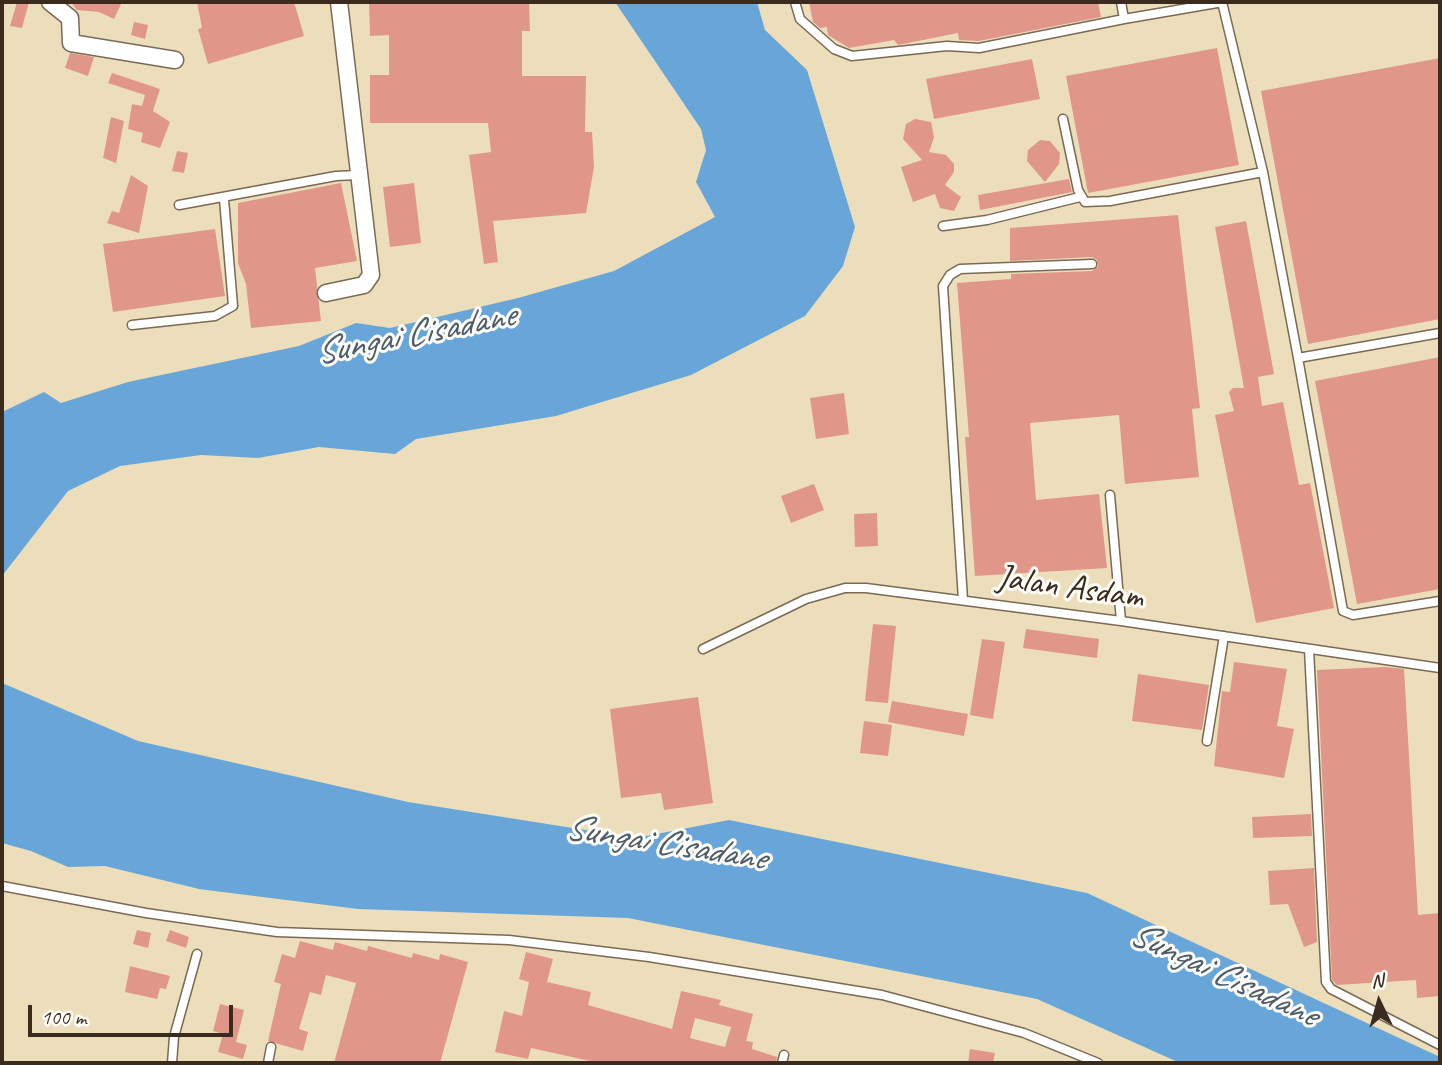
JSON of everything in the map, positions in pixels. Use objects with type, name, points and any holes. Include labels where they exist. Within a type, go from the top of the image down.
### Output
[{"type":"street","points":[[50,2],[70,18],[71,43],[175,60]]},
{"type":"street","points":[[326,293],[364,285],[371,275],[339,2]]},
{"type":"lane","points":[[795,2],[800,19],[834,49],[852,56],[947,46],[979,48],[1223,2],[1263,172],[1343,611],[1353,615],[1440,601]]},
{"type":"lane","points":[[1121,2],[1124,19]]},
{"type":"lane","points":[[1063,119],[1080,197],[1085,202],[1101,202],[1263,172]]},
{"type":"lane","points":[[179,205],[224,199],[336,176],[358,175]]},
{"type":"lane","points":[[943,226],[987,220],[1080,197]]},
{"type":"lane","points":[[132,325],[215,316],[233,306],[224,199]]},
{"type":"lane","points":[[963,600],[943,286],[950,275],[960,269],[1092,264]]},
{"type":"lane","points":[[1298,358],[1440,332]]},
{"type":"lane","points":[[1110,495],[1121,621]]},
{"type":"lane","name":"Jalan Asdam","points":[[704,649],[806,599],[845,588],[963,600],[1440,667]]},
{"type":"lane","points":[[1206,741],[1224,636]]},
{"type":"lane","points":[[1309,649],[1326,982],[1331,989],[1440,1045]]},
{"type":"lane","points":[[2,886],[146,913],[277,932],[509,940],[677,961],[882,995],[1024,1033],[1098,1063]]},
{"type":"lane","points":[[172,1063],[174,1037],[197,954]]},
{"type":"lane","points":[[268,1063],[271,1047]]},
{"type":"water","name":"Sungai Cisadane","points":[[615,2],[757,2],[765,30],[807,70],[855,227],[843,266],[805,316],[691,375],[556,416],[416,439],[395,454],[319,447],[258,458],[201,455],[120,466],[68,491],[2,576],[2,412],[44,392],[61,403],[128,382],[299,346],[356,323],[390,328],[518,298],[614,271],[715,217],[696,182],[706,150],[701,129]]},
{"type":"water","name":"Sungai Cisadane","points":[[2,683],[138,741],[408,802],[636,838],[729,820],[1087,893],[1440,1057],[1440,1063],[1180,1063],[1037,999],[628,918],[358,909],[199,889],[105,866],[68,867],[31,851],[2,843]]},
{"type":"building","points":[[17,2],[29,2],[22,28],[10,26]]},
{"type":"building","points":[[71,2],[122,2],[114,19],[99,12],[77,10]]},
{"type":"building","points":[[197,2],[294,2],[304,36],[208,64],[198,29],[202,28]]},
{"type":"building","points":[[369,2],[529,2],[530,31],[522,31],[522,76],[586,76],[585,132],[592,132],[594,167],[586,213],[493,221],[498,262],[484,264],[469,155],[491,152],[488,123],[370,123],[370,75],[389,75],[389,35],[370,36]]},
{"type":"building","points":[[809,2],[1098,2],[1101,17],[979,41],[959,40],[958,33],[898,45],[894,40],[849,48],[828,35],[827,27],[820,28],[813,22]]},
{"type":"building","points":[[134,22],[148,25],[145,39],[131,35]]},
{"type":"building","points":[[1217,48],[1239,165],[1088,193],[1066,76]]},
{"type":"building","points":[[70,53],[94,57],[88,76],[65,68]]},
{"type":"building","points":[[1440,58],[1440,319],[1308,344],[1261,91]]},
{"type":"building","points":[[1032,59],[1040,99],[934,119],[926,79]]},
{"type":"building","points":[[112,73],[160,89],[153,111],[170,122],[160,148],[141,142],[143,133],[128,129],[132,104],[142,106],[145,95],[108,83]]},
{"type":"building","points":[[111,117],[124,121],[116,163],[103,158]]},
{"type":"building","points":[[915,119],[931,122],[934,137],[929,152],[946,155],[954,164],[954,172],[945,185],[961,197],[954,211],[940,208],[935,194],[913,202],[901,167],[922,160],[903,139],[906,124]]},
{"type":"building","points":[[1040,140],[1050,141],[1060,153],[1059,164],[1045,182],[1027,161],[1028,150]]},
{"type":"building","points":[[177,151],[188,153],[184,173],[172,171]]},
{"type":"building","points":[[131,175],[148,186],[139,233],[107,223],[112,211],[119,213]]},
{"type":"building","points":[[1069,179],[1072,192],[980,210],[978,195]]},
{"type":"building","points":[[341,183],[357,261],[315,268],[321,321],[251,328],[246,284],[238,263],[238,203]]},
{"type":"building","points":[[414,183],[421,243],[390,247],[383,187]]},
{"type":"building","points":[[1178,215],[1200,408],[1192,409],[1199,477],[1125,484],[1119,415],[1030,423],[1036,500],[1099,494],[1107,568],[975,576],[965,437],[969,437],[957,283],[1011,279],[1011,274],[1092,271],[1098,266],[1097,260],[1092,257],[1010,261],[1010,228]]},
{"type":"building","points":[[1246,221],[1274,374],[1258,377],[1262,406],[1283,402],[1299,485],[1310,483],[1334,608],[1256,623],[1215,415],[1234,411],[1229,392],[1233,388],[1244,388],[1215,227]]},
{"type":"building","points":[[215,229],[225,296],[113,312],[103,244]]},
{"type":"building","points":[[1440,357],[1440,589],[1357,604],[1315,381]]},
{"type":"building","points":[[844,393],[849,434],[816,439],[810,398]]},
{"type":"building","points":[[814,484],[824,510],[791,523],[781,496]]},
{"type":"building","points":[[877,513],[878,546],[855,547],[854,514]]},
{"type":"building","points":[[873,624],[896,626],[888,703],[865,701]]},
{"type":"building","points":[[1026,629],[1099,639],[1097,658],[1023,648]]},
{"type":"building","points":[[982,639],[1005,642],[993,719],[970,715]]},
{"type":"building","points":[[1234,662],[1287,669],[1277,726],[1294,729],[1284,778],[1214,766],[1222,691],[1230,692]]},
{"type":"building","points":[[1385,667],[1404,669],[1418,915],[1440,913],[1440,996],[1417,998],[1416,980],[1337,985],[1332,980],[1317,670]]},
{"type":"building","points":[[1138,674],[1209,685],[1202,730],[1132,721]]},
{"type":"building","points":[[698,697],[713,803],[664,810],[661,793],[621,798],[610,709]]},
{"type":"building","points":[[892,701],[968,714],[964,736],[888,722]]},
{"type":"building","points":[[864,721],[892,725],[888,756],[860,753]]},
{"type":"building","points":[[1311,814],[1312,836],[1253,838],[1252,817]]},
{"type":"building","points":[[1314,868],[1317,942],[1304,947],[1288,904],[1270,905],[1268,871]]},
{"type":"building","points":[[137,930],[151,933],[148,948],[133,944]]},
{"type":"building","points":[[170,930],[189,937],[186,948],[166,941]]},
{"type":"building","points":[[300,941],[333,950],[335,942],[367,951],[368,946],[412,958],[413,953],[439,960],[440,954],[468,962],[440,1063],[334,1063],[356,983],[326,975],[321,995],[310,992],[299,1029],[308,1032],[303,1051],[268,1041],[281,984],[274,982],[282,954],[295,958]]},
{"type":"building","points":[[526,952],[553,959],[547,982],[591,992],[588,1005],[672,1029],[681,991],[721,1000],[719,1005],[753,1014],[746,1041],[753,1042],[752,1049],[777,1057],[776,1063],[589,1063],[590,1061],[531,1048],[528,1059],[495,1052],[504,1011],[522,1016],[529,982],[519,979]],"holes":[[[695,1018],[731,1027],[725,1047],[690,1038]]]},
{"type":"building","points":[[130,966],[170,976],[166,989],[160,988],[157,999],[125,992]]},
{"type":"building","points":[[220,1004],[244,1010],[236,1042],[247,1045],[243,1059],[218,1052],[223,1034],[213,1031]]},
{"type":"building","points":[[970,1049],[995,1053],[993,1063],[968,1063]]}]
